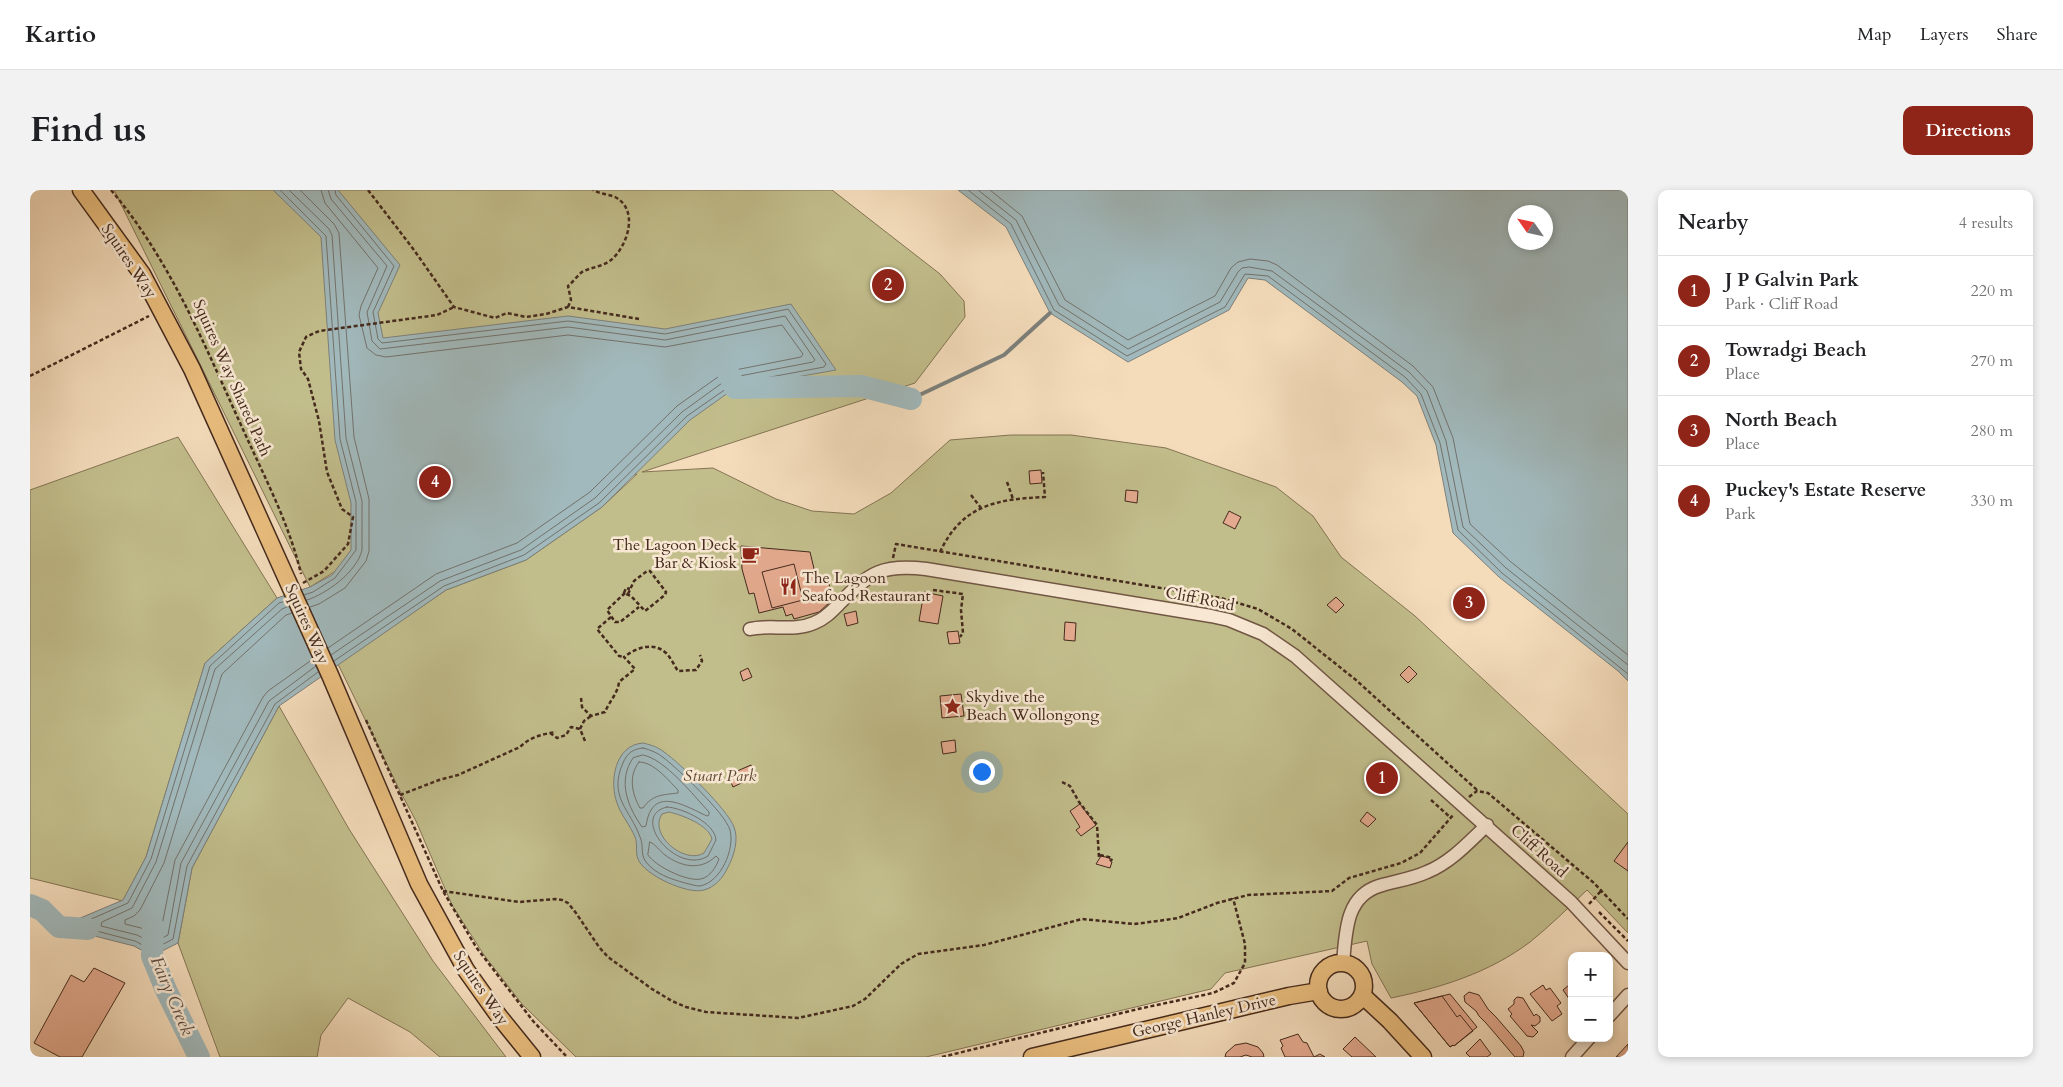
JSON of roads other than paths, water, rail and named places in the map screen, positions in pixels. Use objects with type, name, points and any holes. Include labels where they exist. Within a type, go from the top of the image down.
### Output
[{"type":"main road","name":"Squires Way","points":[[81,190],[142,274],[192,369],[300,593],[330,675],[419,884],[466,970],[498,1015],[532,1057]]},
{"type":"main road","points":[[1342,963],[1356,968],[1361,974],[1363,981],[1362,995],[1352,1006],[1339,1009],[1326,1003],[1318,991],[1323,971],[1336,964],[1342,963]]},
{"type":"main road","name":"George Hanley Drive","points":[[1032,1057],[1289,996],[1318,991]]},
{"type":"main road","points":[[1362,995],[1424,1057]]},
{"type":"street","name":"Cliff Road","points":[[750,629],[768,626],[797,628],[813,624],[828,614],[867,577],[883,570],[900,568],[926,569],[1229,620],[1263,634],[1295,656],[1572,902],[1628,962]]},
{"type":"street","points":[[1342,963],[1349,917],[1351,909],[1358,898],[1377,886],[1418,876],[1446,862],[1487,825]]},
{"type":"street","points":[[1613,1012],[1628,995]]},
{"type":"street","points":[[1572,1057],[1585,1042]]},
{"type":"water","points":[[273,190],[338,190],[400,265],[378,313],[383,338],[568,316],[665,329],[791,304],[836,370],[735,388],[690,420],[602,507],[526,560],[446,590],[279,706],[192,868],[178,943],[152,956],[134,946],[59,927],[123,900],[146,857],[205,663],[277,598],[310,587],[332,575],[351,550],[351,503],[335,440],[321,237]]},
{"type":"water","points":[[958,190],[1628,190],[1628,681],[1618,671],[1499,577],[1453,533],[1436,445],[1417,396],[1402,382],[1265,280],[1248,278],[1229,310],[1128,362],[1050,313],[1006,227]]},
{"type":"water","points":[[643,743],[654,746],[664,752],[703,787],[730,819],[735,832],[734,853],[724,875],[712,887],[697,891],[678,887],[657,877],[642,865],[638,859],[635,837],[619,807],[614,785],[614,775],[620,757],[634,745]],"holes":[[[669,812],[688,818],[706,829],[712,839],[704,853],[696,856],[687,855],[671,846],[664,839],[660,831],[659,822],[662,814]]]},
{"type":"waterway","points":[[911,399],[1004,355],[1050,313]]},
{"type":"waterway","points":[[723,361],[735,388],[861,386],[911,399]]},
{"type":"waterway","points":[[30,905],[42,910],[59,927],[88,929]]},
{"type":"waterway","name":"Fairy Creek","points":[[153,926],[152,956],[166,990],[199,1057]]},
{"type":"place","name":"Towradgi Beach","points":[[888,285]]},
{"type":"place","name":"Puckey's Estate Reserve","points":[[435,482]]},
{"type":"place","name":"The Lagoon Deck Bar & Kiosk","points":[[751,554]]},
{"type":"place","name":"The Lagoon Seafood Restaurant","points":[[788,587]]},
{"type":"place","name":"North Beach","points":[[1469,603]]},
{"type":"place","name":"Skydive the Beach Wollongong","points":[[952,706]]},
{"type":"place","name":"J P Galvin Park","points":[[1382,778]]},
{"type":"park label","name":"Stuart Park","points":[[720,776]]}]
